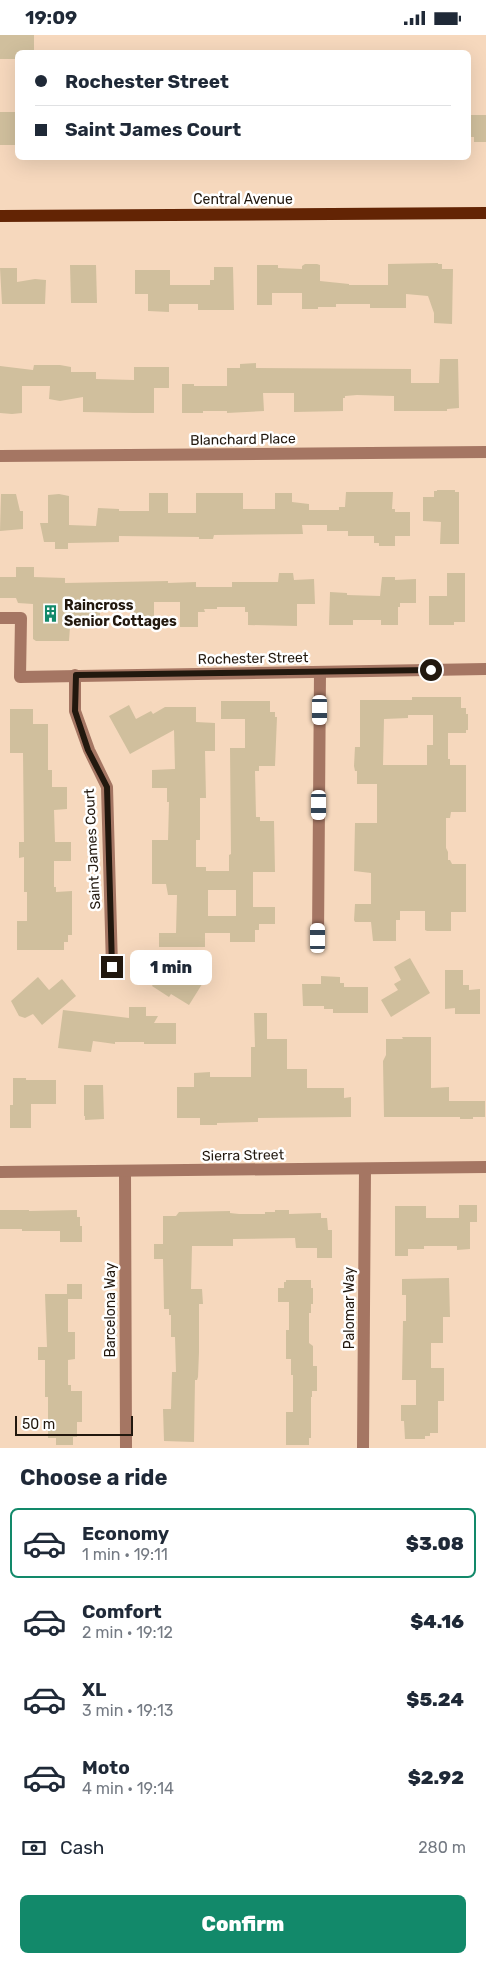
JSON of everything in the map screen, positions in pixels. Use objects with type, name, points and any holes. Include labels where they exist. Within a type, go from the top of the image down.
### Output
[{"type":"main road","name":"Central Avenue","points":[[0,217],[486,213]]},
{"type":"street","name":"Blanchard Place","points":[[0,456],[486,452]]},
{"type":"street","name":"Rochester Street","points":[[0,618],[21,618],[20,677],[486,669]]},
{"type":"street","points":[[318,938],[320,672]]},
{"type":"street","name":"Saint James Court","points":[[76,675],[75,711],[88,750],[107,787],[112,967]]},
{"type":"street","name":"Sierra Street","points":[[0,1172],[486,1167]]},
{"type":"street","name":"Palomar Way","points":[[363,1448],[365,1169]]},
{"type":"street","name":"Barcelona Way","points":[[125,1171],[126,1448]]},
{"type":"building","points":[[0,35],[34,35],[34,50],[15,50],[15,59],[0,59]]},
{"type":"building","points":[[0,112],[15,112],[15,145],[0,145]]},
{"type":"building","points":[[471,115],[486,115],[486,142],[474,142],[474,137],[471,137]]},
{"type":"building","points":[[305,264],[317,264],[320,265],[320,281],[349,285],[388,285],[388,264],[442,264],[442,269],[453,269],[452,324],[434,323],[434,313],[428,296],[406,294],[406,308],[370,308],[370,304],[336,304],[336,307],[302,309],[302,293],[272,293],[272,305],[257,305],[257,265],[278,265],[278,268],[302,269],[302,266]]},
{"type":"building","points":[[70,265],[96,265],[97,303],[71,303]]},
{"type":"building","points":[[214,267],[233,267],[234,310],[198,310],[198,304],[169,304],[169,312],[148,311],[148,294],[135,294],[135,270],[170,270],[170,285],[210,285],[210,280],[214,280]]},
{"type":"building","points":[[0,268],[17,268],[17,282],[35,279],[46,280],[45,304],[2,304]]},
{"type":"building","points":[[440,359],[458,359],[459,408],[447,409],[447,411],[394,411],[394,396],[357,395],[345,396],[343,398],[343,411],[294,412],[294,393],[263,393],[264,411],[182,413],[182,384],[227,386],[227,368],[240,368],[240,364],[256,363],[256,368],[411,369],[411,383],[439,383]]},
{"type":"building","points":[[34,365],[60,365],[71,367],[71,372],[96,372],[96,379],[134,380],[134,367],[169,367],[169,388],[154,388],[154,413],[134,413],[83,412],[83,397],[60,401],[49,399],[50,386],[22,386],[22,413],[0,413],[0,366],[33,370]]},
{"type":"building","points":[[455,490],[455,492],[459,492],[459,544],[440,544],[441,522],[423,521],[423,497],[434,497],[434,491]]},
{"type":"building","points":[[346,492],[393,492],[392,509],[395,509],[395,512],[410,512],[410,536],[395,536],[395,546],[379,546],[379,543],[374,543],[374,536],[348,536],[348,531],[327,531],[327,525],[302,525],[303,534],[214,535],[213,539],[199,539],[199,537],[119,536],[119,542],[68,543],[68,549],[55,549],[55,542],[44,542],[40,523],[48,523],[48,495],[59,494],[69,496],[69,525],[96,526],[98,508],[119,509],[119,511],[149,511],[149,493],[168,493],[168,513],[196,513],[196,493],[243,493],[243,509],[275,509],[275,493],[292,493],[292,502],[309,504],[309,510],[339,510],[339,507],[345,507]]},
{"type":"building","points":[[1,494],[16,494],[20,511],[23,511],[23,529],[0,531]]},
{"type":"building","points":[[16,567],[34,567],[34,577],[65,578],[65,583],[168,581],[168,583],[196,582],[196,587],[232,587],[232,582],[278,582],[279,573],[293,573],[294,580],[314,579],[315,604],[297,604],[297,626],[248,625],[248,612],[245,612],[245,607],[217,607],[217,609],[204,609],[205,612],[198,612],[198,627],[180,627],[180,602],[154,602],[154,628],[134,628],[134,610],[100,611],[100,626],[70,627],[69,641],[36,641],[33,639],[33,604],[18,603],[16,598],[0,598],[0,577],[16,577]]},
{"type":"building","points":[[447,573],[465,573],[465,622],[454,622],[454,625],[429,625],[429,596],[447,596]]},
{"type":"building","points":[[382,577],[395,577],[395,580],[416,579],[416,603],[400,603],[400,607],[398,607],[398,625],[381,625],[381,620],[353,620],[353,625],[329,625],[330,592],[347,593],[347,595],[380,596]]},
{"type":"building","points":[[412,697],[461,697],[461,708],[466,708],[466,714],[468,714],[468,730],[466,730],[466,733],[448,733],[448,759],[450,759],[450,765],[466,765],[466,812],[451,812],[450,818],[446,818],[448,860],[452,864],[466,864],[466,912],[451,912],[451,931],[427,931],[425,930],[425,911],[400,911],[400,920],[396,920],[396,941],[373,941],[371,922],[355,922],[354,920],[355,904],[371,904],[371,873],[354,871],[355,823],[377,823],[377,784],[357,784],[357,771],[355,771],[354,766],[355,747],[360,747],[360,700],[412,700]],"holes":[[[408,715],[433,715],[433,745],[427,745],[427,765],[383,765],[384,719],[408,718]]]},
{"type":"building","points":[[221,701],[270,701],[270,712],[275,712],[275,717],[277,717],[275,766],[259,766],[259,771],[255,771],[256,817],[260,817],[260,821],[274,821],[275,872],[253,872],[253,907],[275,907],[275,924],[259,924],[259,930],[255,930],[255,942],[230,942],[230,933],[205,933],[205,947],[159,947],[159,933],[176,933],[177,895],[168,895],[166,884],[152,884],[152,840],[168,840],[169,802],[167,802],[167,788],[152,788],[152,770],[175,769],[174,730],[130,754],[109,716],[129,705],[136,719],[151,711],[153,714],[165,707],[196,707],[196,722],[215,723],[215,751],[205,751],[206,798],[200,798],[200,840],[196,840],[196,867],[206,867],[206,871],[229,871],[229,855],[231,854],[230,748],[245,748],[245,719],[221,719]],"holes":[[[208,890],[236,890],[236,916],[208,916]]]},
{"type":"building","points":[[10,709],[33,709],[33,724],[48,724],[48,770],[52,770],[52,787],[67,787],[67,809],[54,810],[55,842],[71,842],[71,861],[54,861],[54,887],[56,887],[56,892],[72,891],[72,935],[68,935],[68,942],[64,942],[64,950],[17,950],[17,921],[27,921],[27,892],[24,892],[24,857],[19,858],[19,842],[24,842],[23,753],[10,753]]},
{"type":"building","points":[[174,951],[209,973],[189,1005],[171,994],[169,997],[152,986]]},
{"type":"building","points":[[410,958],[430,993],[391,1017],[381,1000],[398,990],[394,984],[401,980],[394,967]]},
{"type":"building","points":[[445,970],[463,970],[463,985],[469,985],[469,990],[480,989],[480,1014],[455,1014],[455,1008],[445,1009]]},
{"type":"building","points":[[321,976],[340,977],[340,983],[344,983],[344,987],[368,987],[368,1013],[333,1013],[333,1009],[324,1009],[324,1006],[303,1006],[302,984],[321,984]]},
{"type":"building","points":[[38,977],[49,990],[62,979],[76,996],[42,1025],[33,1014],[25,1018],[19,1016],[11,1001]]},
{"type":"building","points":[[129,1007],[146,1007],[146,1016],[158,1016],[154,1023],[176,1023],[176,1044],[115,1042],[115,1044],[93,1041],[91,1052],[58,1048],[63,1010],[129,1018]]},
{"type":"building","points":[[254,1013],[267,1013],[267,1039],[287,1039],[287,1069],[307,1069],[307,1088],[344,1088],[344,1098],[351,1097],[351,1117],[258,1118],[258,1122],[217,1123],[217,1125],[200,1125],[200,1118],[177,1118],[177,1087],[194,1087],[194,1073],[210,1072],[210,1077],[251,1077],[251,1047],[255,1047]]},
{"type":"building","points":[[402,1037],[431,1037],[431,1088],[449,1087],[449,1101],[485,1101],[485,1117],[460,1119],[460,1117],[384,1117],[383,1061],[386,1055],[386,1039],[403,1039]]},
{"type":"building","points":[[13,1078],[56,1080],[56,1104],[31,1104],[31,1128],[10,1128],[10,1105],[13,1105]]},
{"type":"building","points":[[84,1085],[103,1085],[104,1119],[85,1120]]},
{"type":"building","points":[[459,1205],[477,1205],[477,1222],[470,1222],[470,1249],[457,1250],[457,1246],[424,1246],[424,1249],[408,1249],[408,1256],[395,1256],[395,1206],[426,1206],[426,1218],[459,1218]]},
{"type":"building","points":[[0,1210],[77,1210],[77,1217],[80,1217],[80,1226],[82,1226],[82,1242],[60,1242],[60,1231],[0,1229]]},
{"type":"building","points":[[275,1210],[289,1210],[289,1214],[321,1213],[321,1218],[327,1218],[328,1230],[332,1230],[332,1258],[317,1258],[317,1248],[296,1248],[295,1238],[233,1239],[233,1246],[192,1246],[191,1289],[202,1289],[203,1304],[199,1304],[199,1352],[198,1377],[195,1380],[194,1442],[164,1441],[163,1409],[171,1409],[172,1372],[176,1372],[175,1337],[171,1337],[171,1315],[169,1315],[169,1309],[164,1309],[163,1259],[154,1259],[154,1244],[163,1244],[163,1216],[176,1216],[179,1212],[230,1211],[230,1213],[239,1214],[265,1214],[265,1212],[275,1212]]},
{"type":"building","points":[[449,1278],[450,1317],[443,1317],[443,1343],[431,1343],[431,1368],[444,1368],[444,1401],[438,1401],[438,1433],[430,1433],[430,1436],[425,1436],[425,1439],[405,1439],[404,1421],[401,1421],[401,1405],[416,1405],[416,1380],[402,1380],[403,1321],[406,1321],[406,1295],[402,1295],[402,1279]]},
{"type":"building","points":[[286,1280],[311,1280],[311,1288],[313,1288],[313,1304],[311,1304],[311,1313],[309,1313],[309,1343],[313,1346],[313,1366],[317,1366],[317,1391],[312,1391],[311,1397],[311,1438],[309,1438],[309,1445],[286,1445],[286,1412],[293,1412],[293,1375],[291,1375],[291,1359],[286,1359],[286,1330],[289,1330],[289,1302],[278,1302],[278,1288],[284,1288]]},
{"type":"building","points":[[67,1284],[82,1284],[82,1299],[68,1299],[68,1332],[75,1332],[75,1359],[68,1360],[68,1385],[71,1385],[71,1391],[82,1391],[82,1422],[77,1422],[77,1437],[73,1437],[73,1445],[56,1445],[56,1438],[48,1438],[48,1397],[45,1397],[45,1360],[38,1360],[38,1347],[47,1347],[45,1294],[67,1294]]},
{"type":"place","name":"Raincross Senior Cottages","points":[[50,613]]},
{"type":"route","points":[[112,967],[107,787],[88,750],[75,711],[76,675],[431,670]]}]
